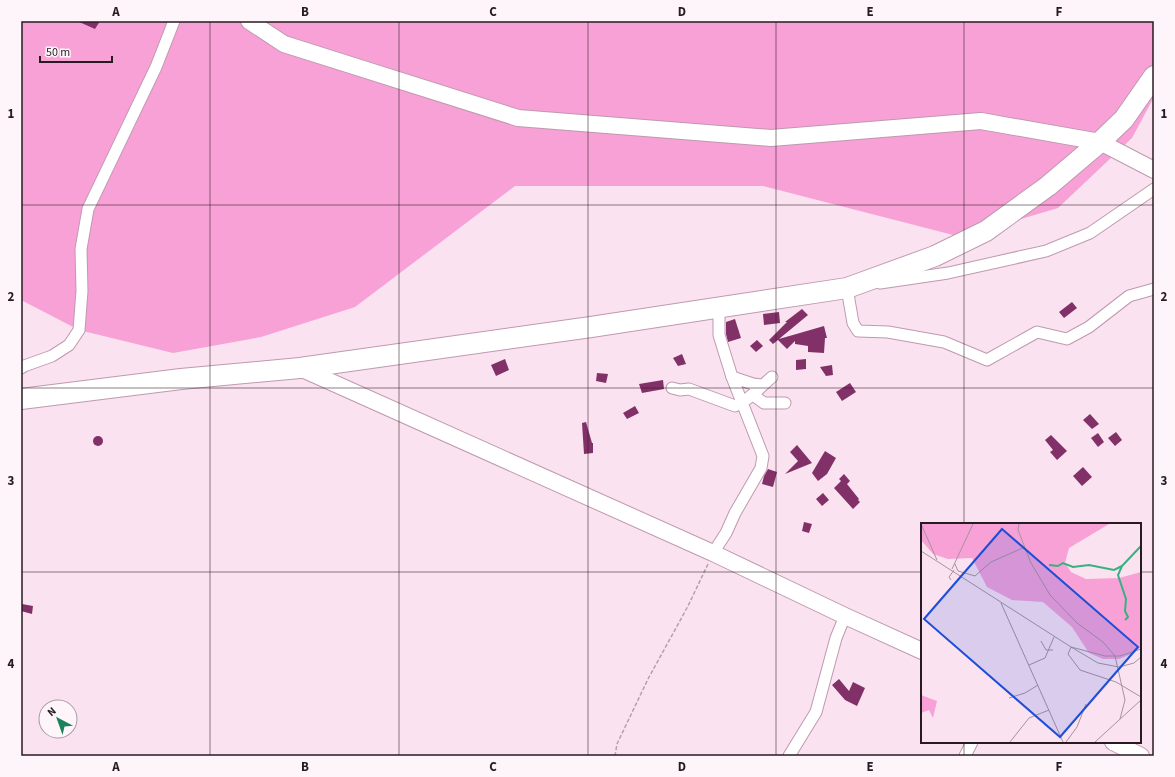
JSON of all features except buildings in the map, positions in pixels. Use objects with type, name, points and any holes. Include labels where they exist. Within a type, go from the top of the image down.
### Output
[{"type":"highway","points":[[21,399],[181,379],[300,368],[719,308],[847,288],[935,256],[986,231],[1048,186],[1100,142],[1124,119],[1154,76]]},
{"type":"street","points":[[21,368],[52,356],[69,345],[79,330],[82,291],[81,249],[88,209],[156,67],[174,21]]},
{"type":"street","points":[[249,21],[284,44],[518,118],[771,138],[981,121],[1100,142],[1154,170]]},
{"type":"street","points":[[1154,189],[1090,233],[1046,251],[948,273],[847,288],[853,323],[858,331],[888,332],[944,342],[987,360],[1037,332],[1067,339],[1089,328],[1129,296],[1154,289]]},
{"type":"street","points":[[713,553],[726,533],[735,513],[761,468],[763,456],[732,377],[719,335],[719,308]]},
{"type":"street","points":[[300,368],[713,553],[921,652]]},
{"type":"street","points":[[732,377],[753,384],[762,385]]},
{"type":"street","points":[[672,388],[680,390],[689,389],[735,406],[743,403],[772,377]]},
{"type":"street","points":[[753,395],[764,403],[785,404]]},
{"type":"street","points":[[789,756],[816,712],[836,638],[845,616]]},
{"type":"street","points":[[965,756],[972,743]]},
{"type":"street","points":[[1115,743],[1141,756]]},
{"type":"path","points":[[615,756],[617,744],[642,692],[688,606],[713,553]]},
{"type":"shaded area","points":[[21,21],[1154,21],[1154,97],[1132,138],[1058,208],[961,237],[763,186],[515,186],[355,307],[261,337],[173,353],[79,330],[21,300]]}]
